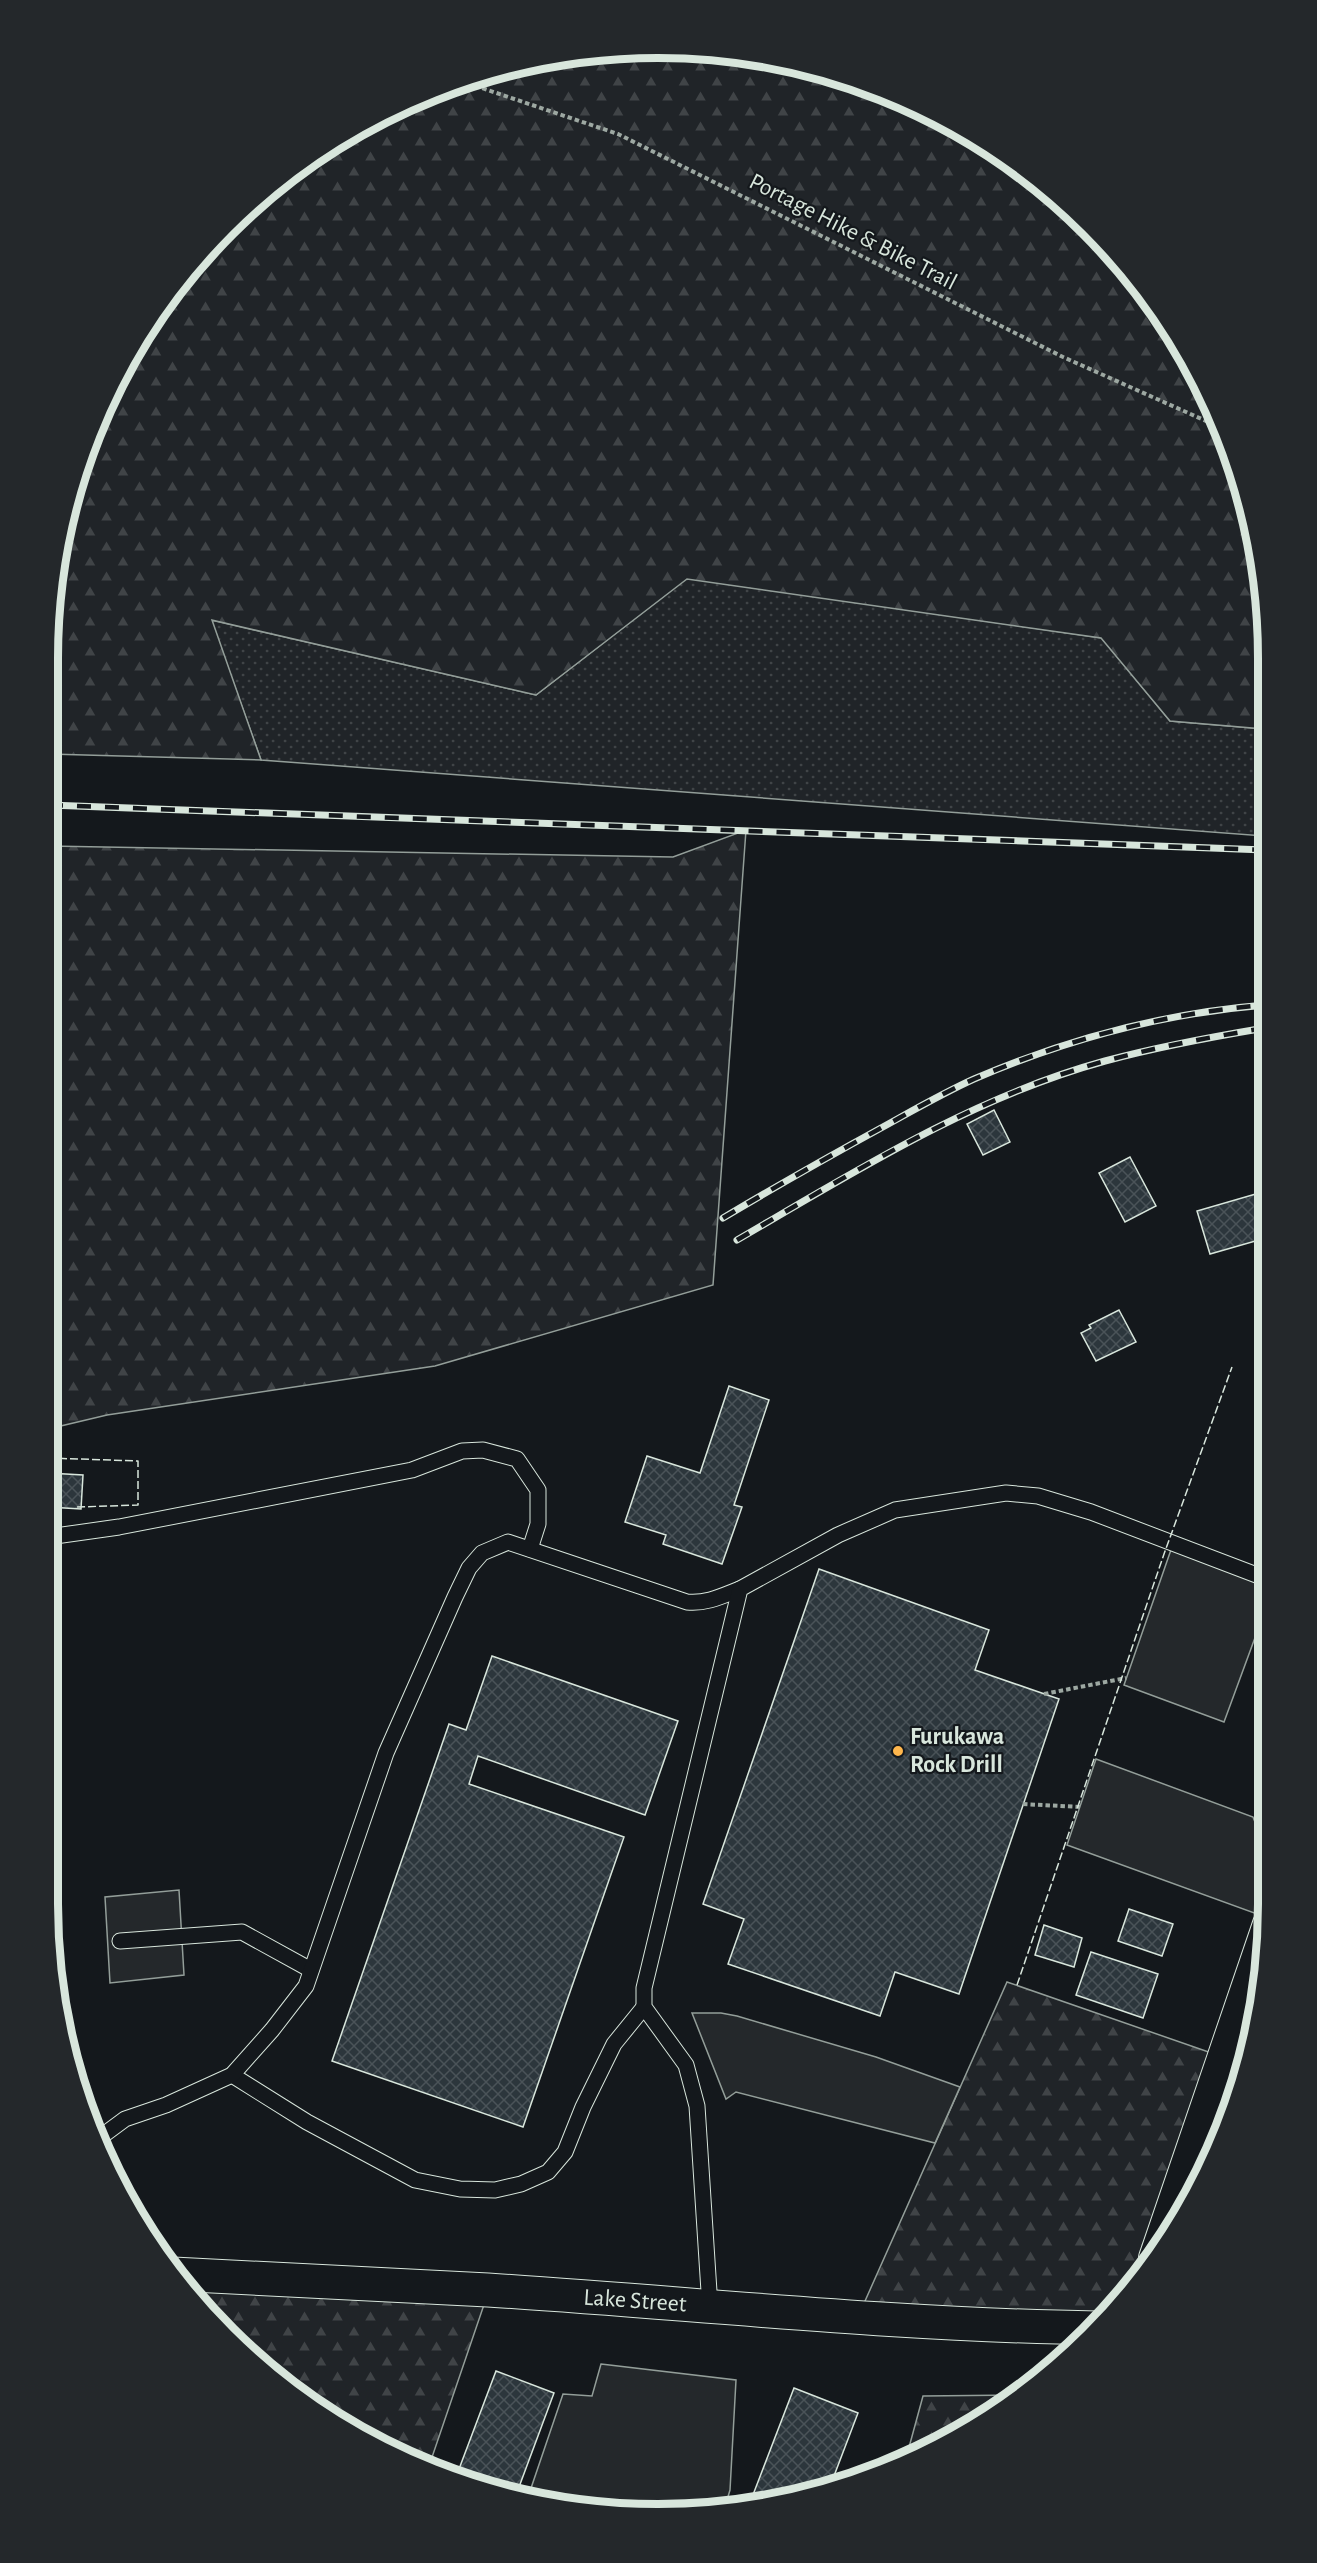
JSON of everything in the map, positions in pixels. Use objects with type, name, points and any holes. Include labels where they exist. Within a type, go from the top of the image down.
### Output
[{"type":"street","points":[[1166,2224],[1255,1961]]},
{"type":"street","name":"Lake Street","points":[[186,2275],[489,2290],[910,2322],[1084,2328]]},
{"type":"lane","points":[[58,1536],[120,1527],[401,1472],[462,1451],[483,1450],[517,1459],[538,1490],[538,1524],[530,1549]]},
{"type":"lane","points":[[104,2134],[125,2119],[166,2105],[232,2075],[306,1986],[386,1753],[469,1568],[482,1553],[508,1542],[698,1604],[740,1589],[838,1535],[895,1510],[1006,1493],[1038,1496],[1091,1512],[1258,1576]]},
{"type":"lane","points":[[710,2307],[697,2106],[686,2065],[644,2007],[644,1988],[740,1589]]},
{"type":"lane","points":[[120,1941],[242,1932],[311,1970]]},
{"type":"lane","points":[[232,2075],[307,2122],[415,2180],[460,2189],[495,2190],[521,2184],[548,2172],[565,2152],[583,2107],[614,2044],[644,2007]]},
{"type":"path","name":"Portage Hike & Bike Trail","points":[[478,87],[618,134],[1062,357],[1210,423]]},
{"type":"path","points":[[1044,1694],[1126,1678]]},
{"type":"path","points":[[1023,1804],[1080,1807]]},
{"type":"green space","points":[[658,58],[737,64],[776,70],[851,90],[924,120],[958,139],[1024,182],[1054,207],[1083,234],[1135,293],[1157,325],[1197,393],[1227,466],[1238,503],[1247,541],[1257,619],[1258,728],[1170,721],[1101,638],[687,579],[536,695],[212,620],[261,760],[58,754],[58,658],[64,580],[70,541],[90,466],[120,393],[139,358],[182,293],[234,234],[293,182],[359,139],[429,104],[503,79],[541,70],[619,60]]},
{"type":"green space","points":[[687,578],[1102,638],[1170,721],[1258,728],[1258,836],[261,760],[211,620],[536,695]]},
{"type":"green space","points":[[746,830],[713,1285],[435,1366],[107,1415],[58,1427],[58,846],[673,857]]},
{"type":"green space","points":[[1007,1982],[1223,2057],[1166,2223],[1135,2270],[1084,2328],[857,2319]]},
{"type":"green space","points":[[188,2277],[489,2290],[431,2460],[358,2424],[293,2381],[234,2329]]},
{"type":"green space","points":[[1003,2395],[958,2424],[908,2450],[923,2396]]},
{"type":"shaded area","points":[[1173,1544],[1258,1576],[1258,1629],[1224,1722],[1124,1685]]},
{"type":"shaded area","points":[[1096,1759],[1253,1817],[1258,1830],[1258,1914],[1067,1845]]},
{"type":"shaded area","points":[[179,1890],[184,1975],[110,1983],[105,1897]]},
{"type":"shaded area","points":[[692,2013],[721,2013],[737,2016],[876,2057],[960,2087],[935,2143],[736,2092],[726,2099]]},
{"type":"shaded area","points":[[601,2364],[736,2380],[730,2490],[727,2500],[698,2503],[619,2503],[530,2490],[563,2394],[592,2396]]},
{"type":"building","points":[[994,1110],[1010,1142],[983,1155],[967,1124]]},
{"type":"building","points":[[1130,1157],[1156,1206],[1125,1222],[1099,1173]]},
{"type":"building","points":[[1258,1193],[1258,1240],[1210,1254],[1197,1211]]},
{"type":"building","points":[[1119,1310],[1136,1342],[1096,1361],[1081,1333],[1091,1328],[1089,1325]]},
{"type":"building","points":[[729,1386],[769,1400],[734,1505],[742,1507],[722,1564],[663,1544],[666,1535],[625,1522],[647,1456],[700,1473]]},
{"type":"building","points":[[58,1474],[83,1475],[81,1509],[58,1508]]},
{"type":"building","name":"Furukawa Rock Drill","points":[[819,1569],[989,1630],[975,1670],[1059,1699],[959,1994],[895,1972],[880,2016],[728,1964],[744,1919],[703,1904]]},
{"type":"building","points":[[492,1656],[678,1721],[645,1815],[478,1756],[469,1784],[624,1837],[523,2127],[332,2061],[449,1724],[466,1730]]},
{"type":"building","points":[[1129,1909],[1173,1924],[1162,1956],[1118,1941]]},
{"type":"building","points":[[1044,1925],[1082,1938],[1074,1967],[1035,1955]]},
{"type":"building","points":[[1091,1952],[1158,1974],[1143,2018],[1076,1995]]},
{"type":"building","points":[[496,2371],[554,2393],[519,2488],[446,2465],[459,2469]]},
{"type":"building","points":[[794,2388],[858,2413],[833,2478],[752,2497]]},
{"type":"railway","points":[[58,805],[1258,850]]},
{"type":"railway","points":[[723,1218],[928,1102],[974,1079],[1009,1065],[1081,1040],[1154,1021],[1258,1006]]},
{"type":"railway","points":[[737,1240],[915,1138],[1008,1095],[1056,1076],[1105,1061],[1144,1051],[1258,1029]]},
{"type":"fence","points":[[1017,1985],[1164,1554],[1232,1367]]},
{"type":"fence","points":[[58,1458],[138,1461],[138,1505],[77,1507]]},
{"type":"place","name":"Furukawa Rock Drill","points":[[898,1751]]}]
